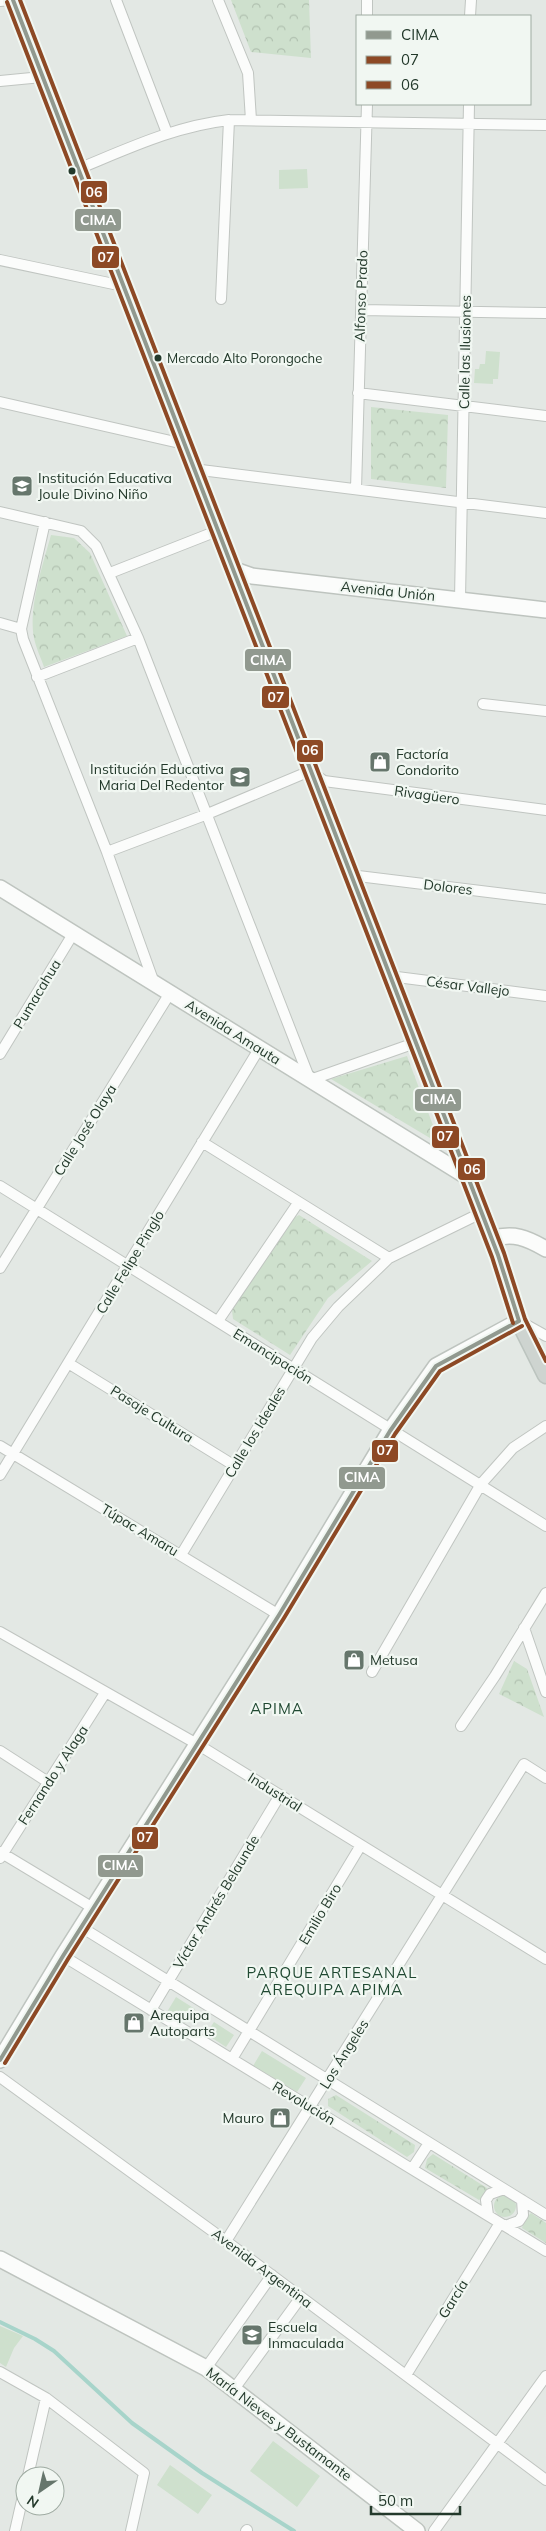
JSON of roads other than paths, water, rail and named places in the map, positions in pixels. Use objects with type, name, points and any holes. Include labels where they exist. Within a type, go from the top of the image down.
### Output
[{"type":"main road","points":[[12,0],[492,1239],[519,1321],[546,1375]]},
{"type":"street","points":[[0,1],[12,0]]},
{"type":"street","points":[[116,0],[167,133]]},
{"type":"street","points":[[218,0],[248,73],[251,120]]},
{"type":"street","points":[[367,0],[367,15]]},
{"type":"street","points":[[470,0],[470,15]]},
{"type":"street","points":[[0,80],[42,77]]},
{"type":"street","name":"Alfonso Prado","points":[[356,489],[367,105]]},
{"type":"street","name":"Calle las Ilusiones","points":[[460,599],[469,105]]},
{"type":"street","points":[[221,299],[229,120]]},
{"type":"street","points":[[78,169],[167,133],[206,123],[229,120],[546,125]]},
{"type":"street","points":[[0,260],[123,286]]},
{"type":"street","points":[[361,310],[546,313]]},
{"type":"street","points":[[358,392],[546,416]]},
{"type":"street","points":[[0,402],[184,444]]},
{"type":"street","points":[[194,469],[546,513]]},
{"type":"street","points":[[0,512],[81,531],[96,546],[110,573],[138,638],[205,815],[310,1080],[415,1043]]},
{"type":"street","points":[[45,522],[21,629],[107,852],[154,983]]},
{"type":"street","points":[[110,573],[217,530]]},
{"type":"street","name":"Avenida Unión","points":[[232,569],[252,576],[546,610]]},
{"type":"street","points":[[0,624],[21,629]]},
{"type":"street","points":[[38,677],[138,638]]},
{"type":"street","points":[[484,704],[546,711]]},
{"type":"street","points":[[107,852],[205,815],[310,771]]},
{"type":"street","name":"Rivagüero","points":[[310,771],[324,781],[546,810]]},
{"type":"street","name":"Dolores","points":[[350,875],[546,899]]},
{"type":"street","name":"Avenida Amauta","points":[[1,887],[73,934],[466,1176]]},
{"type":"street","name":"Pumacahua","points":[[0,1054],[73,934]]},
{"type":"street","name":"César Vallejo","points":[[389,976],[546,996]]},
{"type":"street","name":"Calle José Olaya","points":[[0,1268],[170,993]]},
{"type":"street","name":"Calle Felipe Pinglo","points":[[0,1475],[259,1049]]},
{"type":"street","points":[[202,1142],[389,1258]]},
{"type":"street","name":"Emancipación","points":[[0,1186],[294,1368],[390,1431],[481,1484],[546,1526]]},
{"type":"street","points":[[218,1322],[298,1203]]},
{"type":"street","name":"Calle los Ideales","points":[[182,1556],[312,1338],[338,1307],[389,1258],[481,1213]]},
{"type":"street","points":[[492,1239],[510,1235],[521,1236],[546,1249]]},
{"type":"street","points":[[0,2060],[93,1908],[279,1615],[390,1431],[436,1366],[519,1321],[546,1336]]},
{"type":"street","name":"Pasaje Cultura","points":[[68,1362],[235,1466]]},
{"type":"street","points":[[372,1672],[481,1484],[513,1448],[546,1426]]},
{"type":"street","name":"Túpac Amaru","points":[[0,1446],[279,1615]]},
{"type":"street","points":[[461,1726],[546,1593]]},
{"type":"street","points":[[524,1628],[546,1692]]},
{"type":"street","name":"Industrial","points":[[0,1632],[197,1744],[546,1960]]},
{"type":"street","name":"Fernando y Alaga","points":[[1,1854],[105,1693]]},
{"type":"street","points":[[0,1751],[48,1782]]},
{"type":"street","name":"Los Ángeles","points":[[226,2241],[524,1764],[546,1778]]},
{"type":"street","name":"Víctor Andrés Belaunde","points":[[151,2010],[280,1795]]},
{"type":"street","name":"Emilio Biro","points":[[232,2059],[250,2032],[360,1844]]},
{"type":"street","points":[[1,1854],[93,1908]]},
{"type":"street","points":[[82,1927],[546,2215]]},
{"type":"street","name":"Revolución","points":[[63,1956],[546,2251]]},
{"type":"street","name":"Avenida Argentina","points":[[0,2077],[272,2274],[546,2480]]},
{"type":"street","points":[[412,2169],[429,2143]]},
{"type":"street","points":[[488,2215],[486,2200],[490,2194],[504,2190]]},
{"type":"street","points":[[502,2224],[519,2221],[523,2215],[522,2200]]},
{"type":"street","name":"García","points":[[406,2375],[502,2224]]},
{"type":"street","name":"María Nieves y Bustamante","points":[[0,2259],[206,2368],[417,2531]]},
{"type":"street","points":[[206,2368],[272,2274]]},
{"type":"street","points":[[234,2389],[301,2297]]},
{"type":"street","points":[[0,2372],[46,2398],[144,2473],[131,2531]]},
{"type":"street","points":[[434,2531],[546,2376]]},
{"type":"street","points":[[30,2466],[46,2398]]},
{"type":"street","points":[[15,2531],[18,2516]]},
{"type":"waterway","points":[[0,2322],[35,2339],[54,2351],[132,2423],[202,2473],[294,2531]]},
{"type":"place","name":"Mercado Alto Porongoche","points":[[158,358]]},
{"type":"place","name":"Institución Educativa Joule Divino Niño","points":[[22,486]]},
{"type":"place","name":"Factoría Condorito","points":[[380,762]]},
{"type":"place","name":"Institución Educativa Maria Del Redentor","points":[[240,777]]},
{"type":"place","name":"Metusa","points":[[354,1660]]},
{"type":"place","name":"Arequipa Autoparts","points":[[134,2023]]},
{"type":"place","name":"Mauro","points":[[280,2118]]},
{"type":"place","name":"Escuela Inmaculada","points":[[252,2335]]},
{"type":"district","name":"APIMA","points":[[277,1708]]},
{"type":"district","name":"PARQUE ARTESANAL AREQUIPA APIMA","points":[[332,1980]]}]
